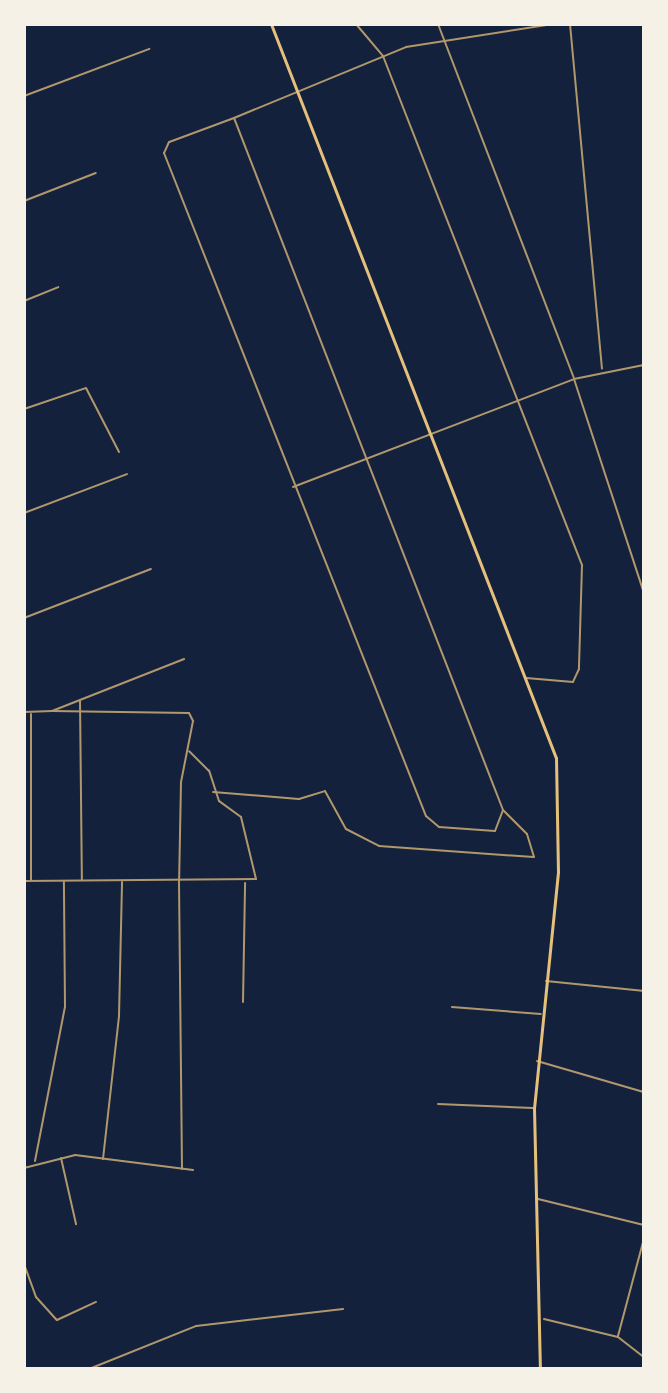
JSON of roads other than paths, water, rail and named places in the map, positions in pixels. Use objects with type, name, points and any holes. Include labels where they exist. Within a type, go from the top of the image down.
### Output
[{"type":"main road","points":[[271,24],[299,88],[429,437],[556,758],[562,801],[534,1108],[544,1319],[540,1369]]},
{"type":"street","points":[[356,24],[383,56],[582,565],[579,669],[573,682],[525,678]]},
{"type":"street","points":[[438,24],[574,379],[644,593]]},
{"type":"street","points":[[487,24],[488,32]]},
{"type":"street","points":[[234,118],[503,810],[503,825],[453,829],[426,816],[292,487],[164,153],[169,142],[383,56],[443,37],[553,24]]},
{"type":"street","points":[[570,24],[602,369]]},
{"type":"street","points":[[24,96],[149,49]]},
{"type":"street","points":[[24,201],[96,173]]},
{"type":"street","points":[[24,301],[58,287]]},
{"type":"street","points":[[292,487],[602,369],[644,365]]},
{"type":"street","points":[[24,409],[86,388],[119,452]]},
{"type":"street","points":[[24,513],[127,474]]},
{"type":"street","points":[[24,618],[151,569]]},
{"type":"street","points":[[52,711],[184,659]]},
{"type":"street","points":[[80,701],[82,882]]},
{"type":"street","points":[[24,712],[52,711],[82,715],[189,713],[179,882],[182,1169]]},
{"type":"street","points":[[31,712],[31,881]]},
{"type":"street","points":[[24,881],[245,882],[259,871],[241,817],[213,792],[209,771],[188,751]]},
{"type":"street","points":[[213,792],[299,799],[325,791],[346,829],[379,846],[534,857],[527,834],[503,810]]},
{"type":"street","points":[[35,1161],[65,1007],[64,882]]},
{"type":"street","points":[[103,1159],[119,1016],[122,882]]},
{"type":"street","points":[[243,1002],[245,882]]},
{"type":"street","points":[[546,981],[644,991]]},
{"type":"street","points":[[452,1007],[542,1014]]},
{"type":"street","points":[[537,1061],[644,1092]]},
{"type":"street","points":[[438,1104],[534,1108]]},
{"type":"street","points":[[61,1157],[76,1224]]},
{"type":"street","points":[[24,1168],[35,1161],[61,1157],[193,1170]]},
{"type":"street","points":[[537,1199],[644,1225]]},
{"type":"street","points":[[618,1337],[644,1238]]},
{"type":"street","points":[[24,1264],[36,1297],[57,1320],[96,1302]]},
{"type":"street","points":[[89,1369],[196,1326],[343,1309]]},
{"type":"street","points":[[544,1319],[618,1337],[644,1357]]}]
